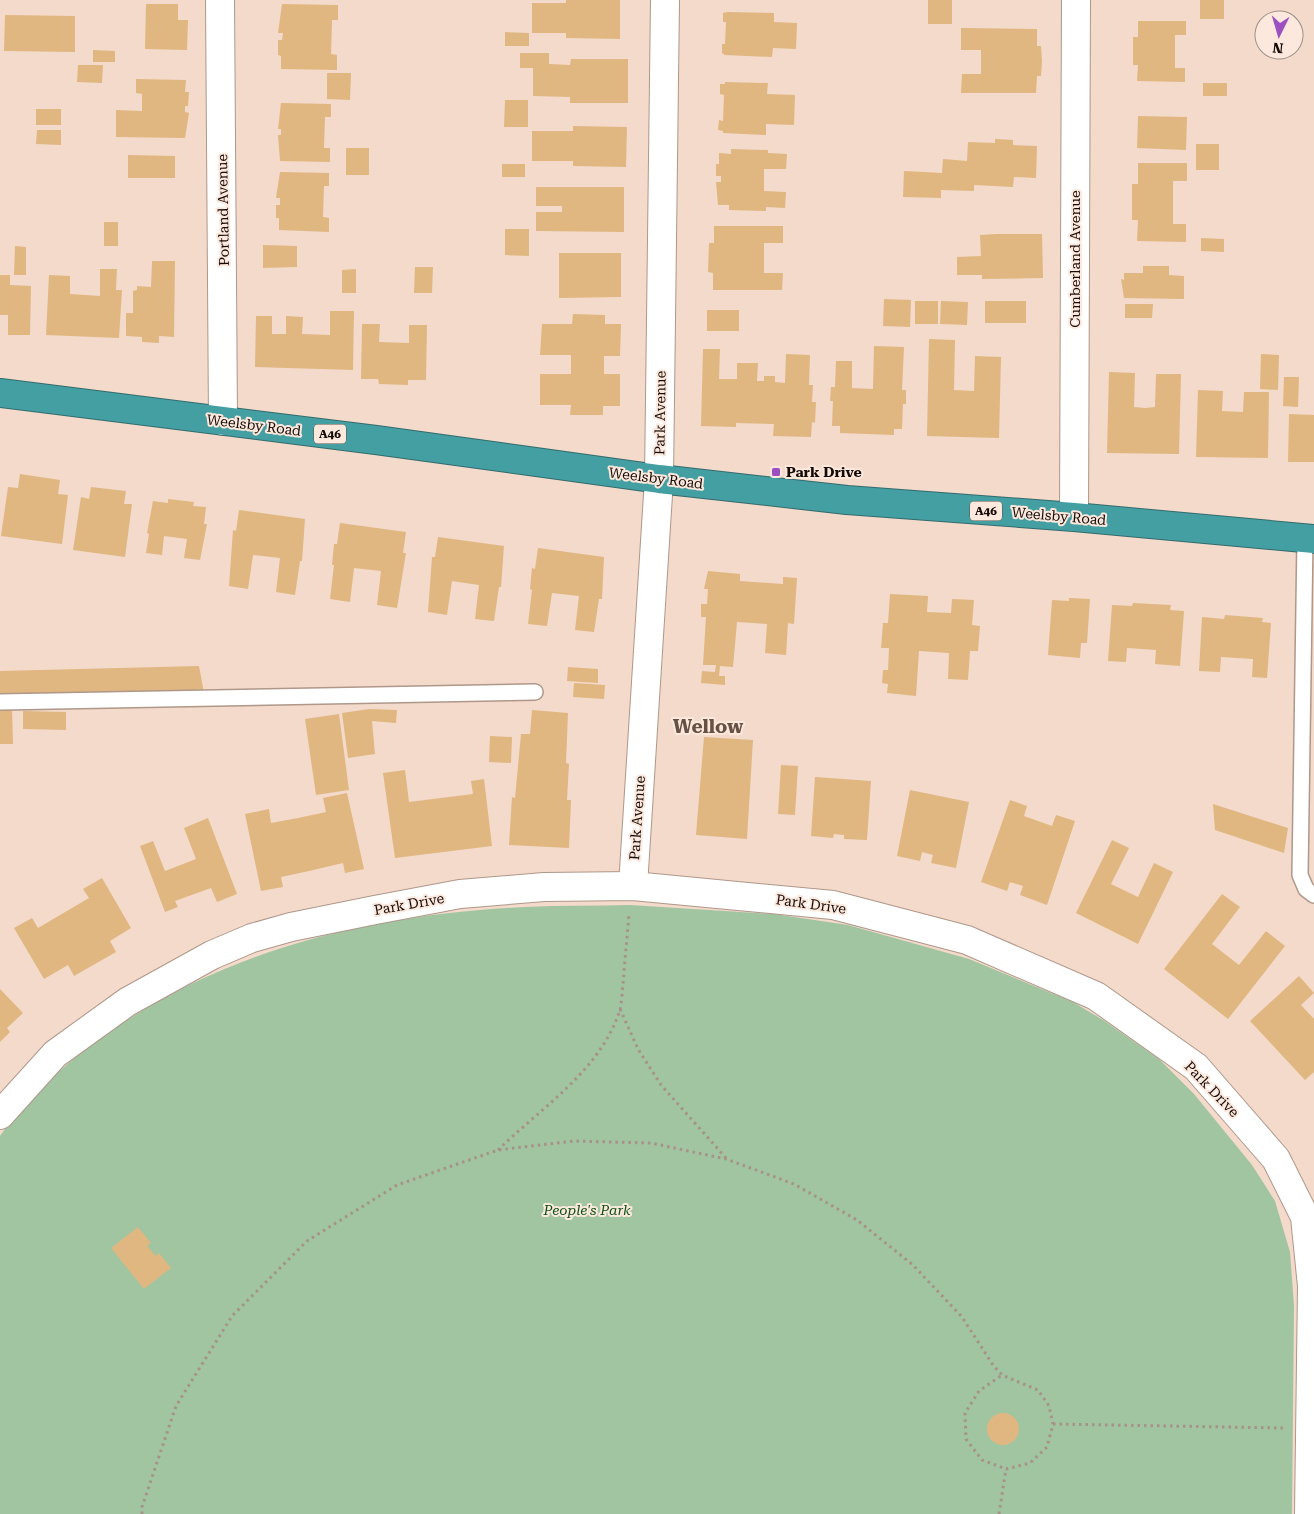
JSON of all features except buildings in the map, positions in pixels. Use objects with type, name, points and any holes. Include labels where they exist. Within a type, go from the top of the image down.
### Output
[{"type":"highway","name":"Weelsby Road","points":[[0,393],[659,479],[847,500],[1074,517],[1309,539]]},
{"type":"street","name":"Portland Avenue","points":[[220,0],[223,421]]},
{"type":"street","name":"Park Avenue","points":[[633,886],[659,479],[665,0]]},
{"type":"street","name":"Cumberland Avenue","points":[[1074,517],[1076,0]]},
{"type":"street","name":"Park Drive","points":[[0,1115],[55,1054],[127,1002],[212,954],[252,938],[375,910],[460,894],[544,887],[633,886],[833,905],[967,940],[1096,996],[1196,1067],[1276,1159],[1305,1217],[1312,1286],[1309,1514]]},
{"type":"lane","points":[[1309,539],[1300,875],[1306,889],[1314,895]]},
{"type":"lane","points":[[0,702],[535,692]]},
{"type":"path","points":[[498,1150],[526,1123],[556,1100],[582,1073],[603,1042],[620,1009],[633,886]]},
{"type":"path","points":[[620,1009],[638,1049],[661,1085],[726,1159]]},
{"type":"path","points":[[142,1514],[142,1507],[176,1406],[232,1316],[307,1241],[315,1236],[397,1185],[498,1150],[574,1141],[651,1143],[726,1159],[794,1184],[856,1220],[919,1271],[962,1317],[993,1365],[1002,1375],[1038,1390],[1049,1406],[1053,1424],[1047,1447],[1030,1463],[1006,1469],[982,1460],[966,1439],[965,1422],[965,1413],[978,1391],[1002,1375]]},
{"type":"path","points":[[1053,1424],[1311,1428]]},
{"type":"path","points":[[999,1514],[1006,1469]]},
{"type":"green space","name":"People's Park","points":[[630,905],[774,914],[848,925],[969,959],[1073,1002],[1103,1020],[1159,1059],[1194,1094],[1252,1165],[1275,1201],[1290,1252],[1294,1306],[1292,1514],[0,1514],[0,1136],[36,1093],[93,1044],[155,1003],[204,978],[255,957],[307,940],[361,927],[470,911],[538,906]]},
{"type":"place","name":"Park Drive","points":[[776,472]]},
{"type":"district","name":"Wellow","points":[[708,726]]}]
